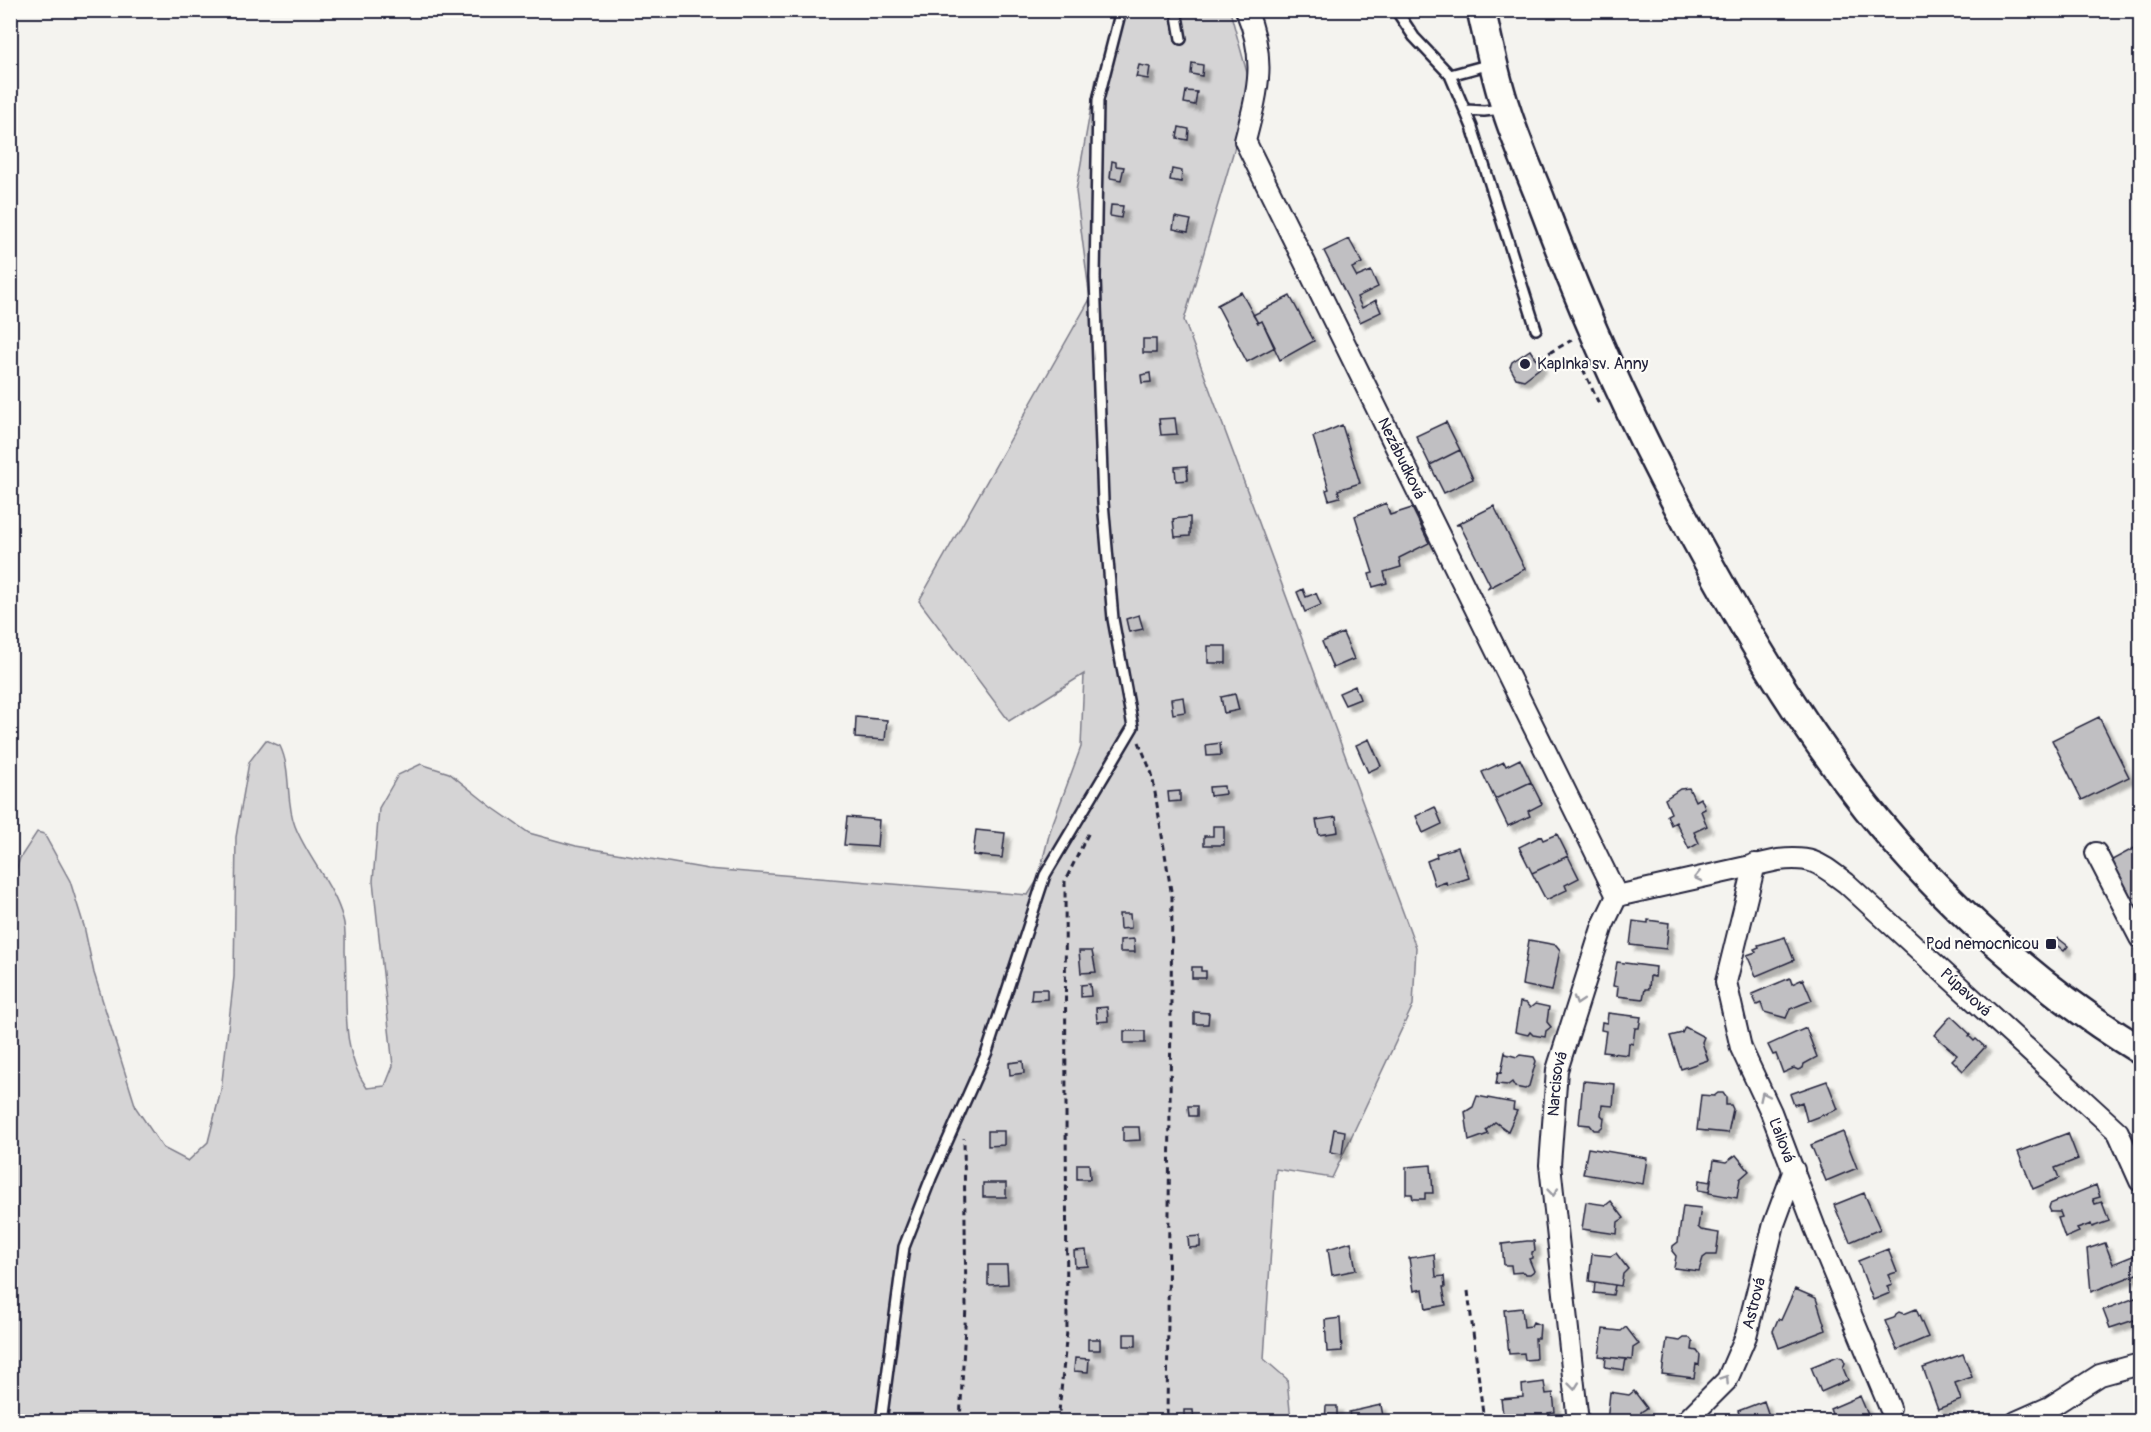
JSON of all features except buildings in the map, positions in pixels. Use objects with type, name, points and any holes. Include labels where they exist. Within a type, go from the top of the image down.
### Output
[{"type":"main road","points":[[1481,10],[1506,109],[1594,334],[1665,482],[1768,668],[1868,809],[1942,892],[2042,981],[2140,1050]]},
{"type":"street","name":"Nezábudková","points":[[1246,10],[1258,49],[1260,75],[1245,141],[1617,896]]},
{"type":"street","points":[[2096,853],[2140,938]]},
{"type":"street","name":"Púpavová","points":[[1755,864],[1800,857],[1821,865],[1846,883],[2118,1132],[2140,1181]]},
{"type":"street","points":[[1617,896],[1755,864]]},
{"type":"street","name":"Ľaliová","points":[[1755,864],[1726,982],[1741,1048],[1771,1112],[1815,1228],[1890,1408]]},
{"type":"street","name":"Narcisová","points":[[1578,1422],[1550,1165],[1557,1070],[1603,925],[1617,896]]},
{"type":"street","name":"Astrová","points":[[1685,1422],[1727,1380],[1746,1336],[1774,1224],[1794,1170]]},
{"type":"street","points":[[2016,1422],[2053,1414],[2100,1375],[2140,1364]]},
{"type":"lane","points":[[880,1422],[904,1248],[931,1178],[987,1052],[1045,875],[1133,727],[1113,619],[1105,526],[1095,278],[1098,100],[1121,10]]},
{"type":"lane","points":[[1176,10],[1181,39]]},
{"type":"lane","points":[[1396,10],[1414,37],[1450,75],[1466,110],[1536,329]]},
{"type":"lane","points":[[1450,75],[1494,63]]},
{"type":"lane","points":[[1466,110],[1506,109]]},
{"type":"path","points":[[1540,358],[1572,339]]},
{"type":"path","points":[[1133,727],[1152,774],[1172,897],[1167,1422]]},
{"type":"path","points":[[1058,1422],[1067,1330],[1065,881],[1092,826]]},
{"type":"path","points":[[960,1422],[966,1306],[964,1105]]},
{"type":"path","points":[[1468,1291],[1484,1422]]},
{"type":"shaded area","points":[[1124,11],[1230,11],[1249,80],[1234,150],[1184,320],[1416,947],[1413,1005],[1332,1178],[1276,1169],[1264,1359],[1287,1379],[1291,1421],[11,1422],[10,889],[20,858],[37,832],[44,834],[70,881],[84,926],[94,973],[136,1108],[163,1148],[188,1161],[208,1142],[221,1090],[234,977],[236,837],[249,762],[266,740],[280,746],[286,766],[290,806],[295,826],[334,895],[343,919],[349,1040],[358,1073],[367,1088],[385,1086],[393,1066],[373,881],[379,808],[398,775],[421,764],[449,773],[529,833],[576,846],[708,869],[1028,895],[1038,879],[1050,831],[1081,747],[1084,674],[1009,721],[919,601],[1090,299],[1076,191],[1096,79]]},
{"type":"place","name":"Kaplnka sv. Anny","points":[[1525,364]]},
{"type":"place","name":"Pod nemocnicou","points":[[2051,944]]}]
